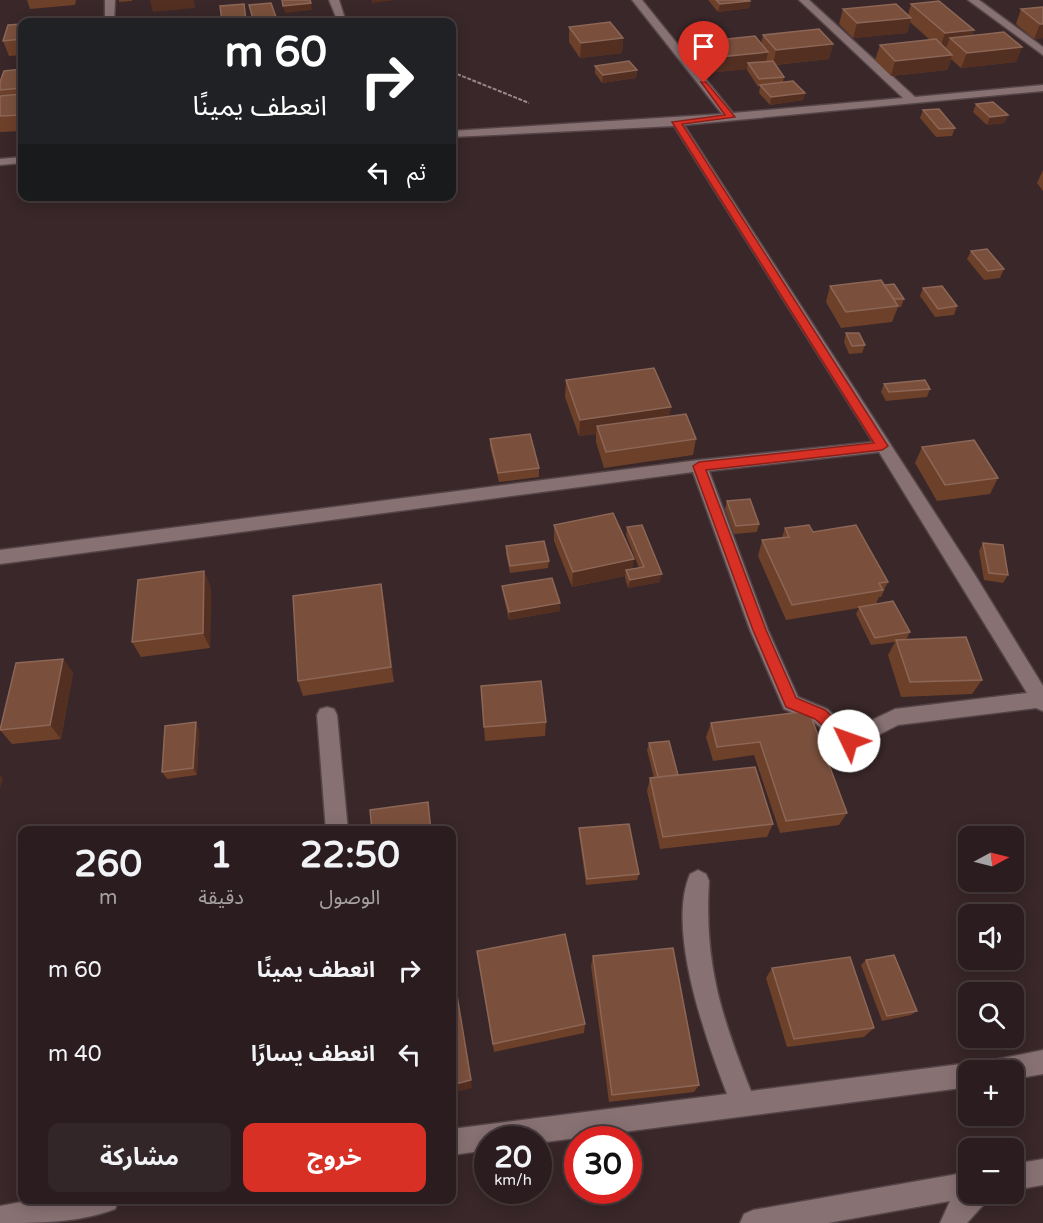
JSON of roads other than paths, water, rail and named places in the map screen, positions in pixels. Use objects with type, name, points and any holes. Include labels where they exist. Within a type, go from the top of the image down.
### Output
[{"type":"street","points":[[110,0],[110,18]]},
{"type":"street","points":[[334,0],[341,18]]},
{"type":"street","points":[[637,0],[730,117]]},
{"type":"street","points":[[804,0],[912,100]]},
{"type":"street","points":[[973,0],[1043,52]]},
{"type":"street","points":[[456,134],[676,122],[1043,88]]},
{"type":"street","points":[[676,122],[969,580],[1042,701],[895,717],[849,741],[820,715],[791,703],[759,630],[699,466]]},
{"type":"street","points":[[0,162],[18,160]]},
{"type":"street","points":[[0,557],[699,466],[882,446]]},
{"type":"street","points":[[327,716],[337,826]]},
{"type":"street","points":[[698,881],[695,936],[700,968],[712,1018],[744,1105]]},
{"type":"street","points":[[1024,1065],[1043,1062]]},
{"type":"street","points":[[456,1141],[958,1076]]},
{"type":"street","points":[[1024,1175],[1043,1172]]},
{"type":"street","points":[[753,1223],[958,1187]]},
{"type":"street","points":[[0,1219],[84,1204]]},
{"type":"street","points":[[953,1223],[958,1212],[966,1204]]}]
